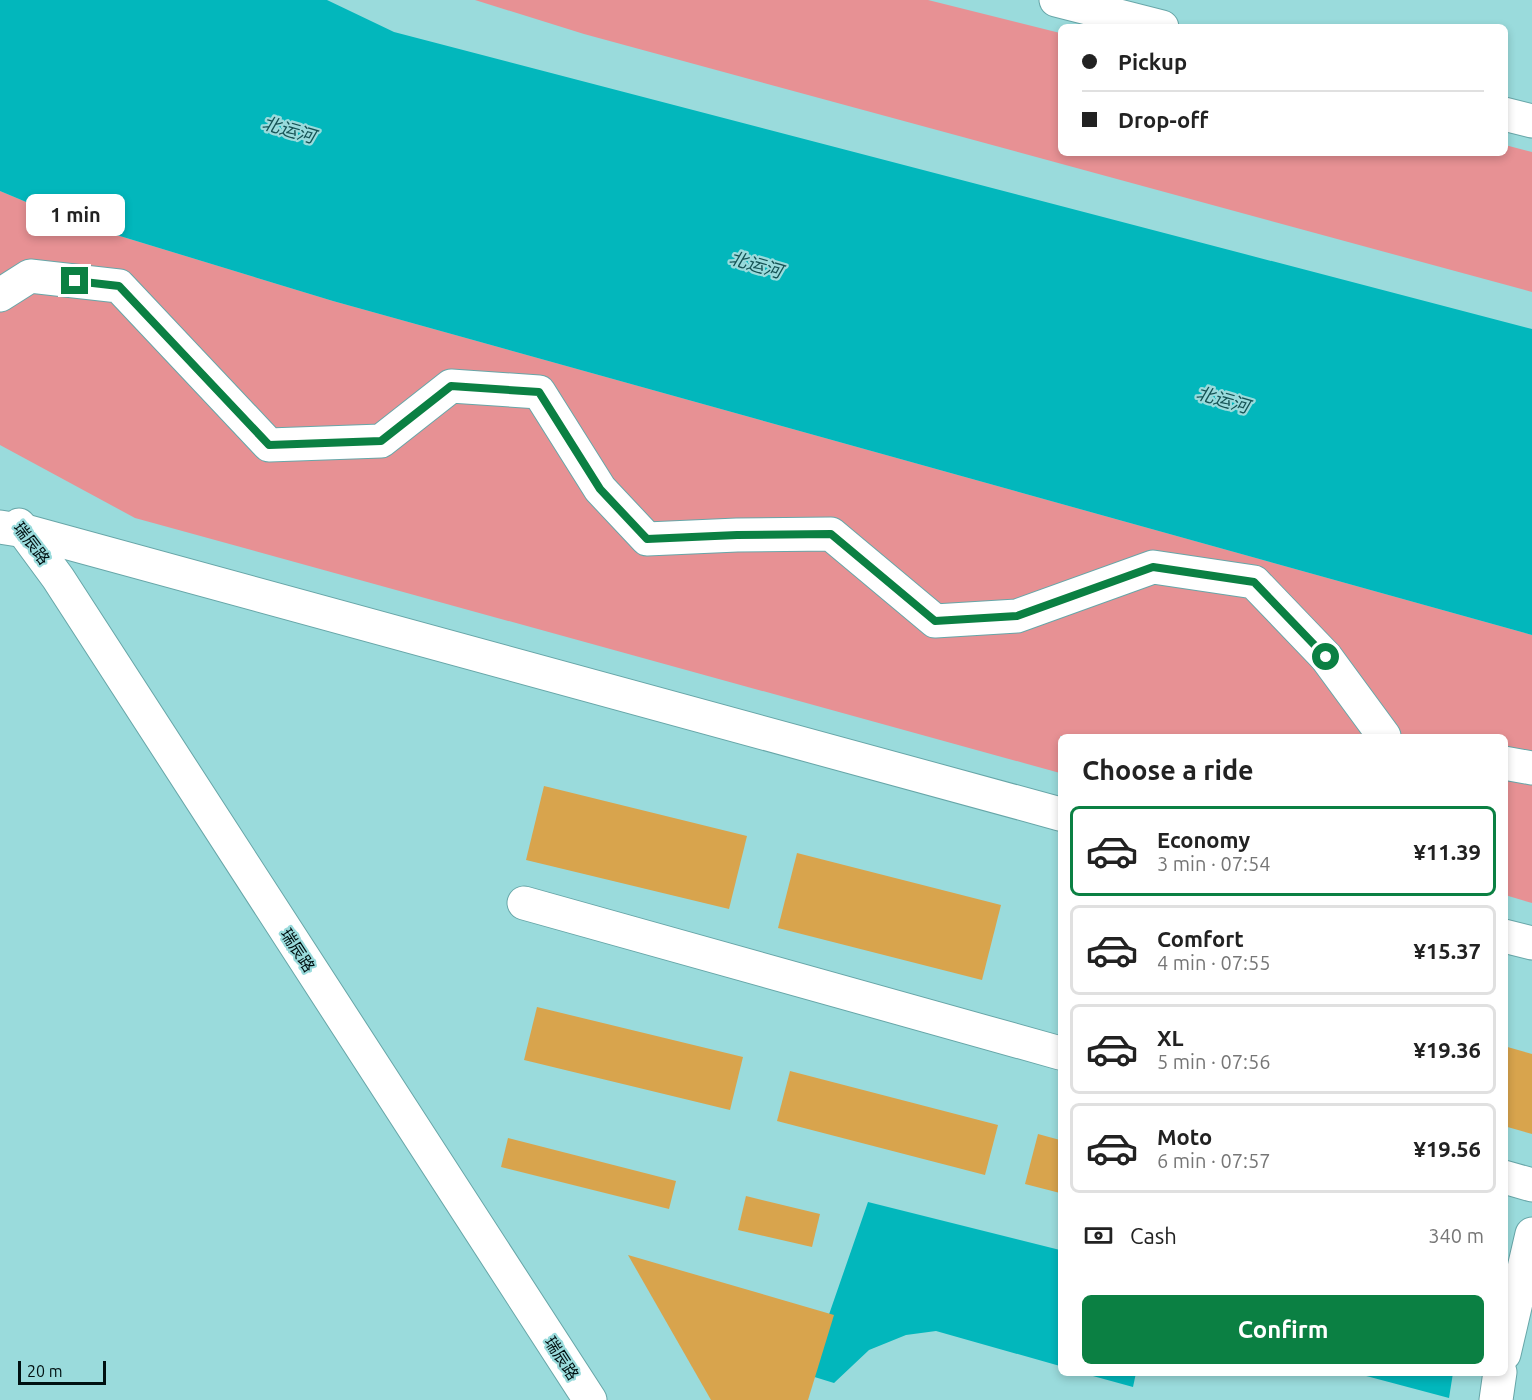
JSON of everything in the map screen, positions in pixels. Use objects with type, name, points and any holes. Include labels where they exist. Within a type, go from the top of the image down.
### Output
[{"type":"street","points":[[1056,0],[1150,24]]},
{"type":"street","points":[[1508,115],[1532,121]]},
{"type":"street","points":[[0,295],[30,276],[119,286],[269,445],[381,441],[451,386],[539,392],[600,489],[647,539],[831,534],[935,621],[1017,616],[1153,567],[1254,582],[1326,657],[1383,734]]},
{"type":"street","name":"瑞辰路","points":[[0,505],[8,531],[51,608],[565,1400]]},
{"type":"street","points":[[8,531],[1058,813]]},
{"type":"street","name":"瑞辰路","points":[[8,531],[58,578],[590,1400]]},
{"type":"street","points":[[1508,764],[1532,768]]},
{"type":"street","points":[[524,903],[1058,1052]]},
{"type":"street","points":[[1508,937],[1532,943]]},
{"type":"street","points":[[1508,1179],[1532,1185]]},
{"type":"street","points":[[1508,1337],[1532,1234]]},
{"type":"street","points":[[1496,1400],[1499,1376]]},
{"type":"shaded area","points":[[475,0],[928,0],[1058,32],[1058,156],[1508,156],[1508,146],[1532,152],[1532,292],[584,34]]},
{"type":"shaded area","points":[[0,191],[74,222],[333,301],[1532,635],[1532,903],[1508,896],[1508,734],[1058,734],[1058,772],[135,518],[0,445]]},
{"type":"water","name":"北运河","points":[[0,0],[327,0],[394,32],[1532,329],[1532,635],[333,301],[74,222],[0,191]]},
{"type":"water","points":[[868,1202],[1058,1250],[1058,1365],[936,1331],[906,1335],[869,1350],[834,1383],[808,1375]]},
{"type":"water","points":[[1093,1376],[1135,1376],[1133,1387]]},
{"type":"water","points":[[1366,1376],[1452,1376],[1449,1398]]},
{"type":"building","points":[[544,786],[747,836],[729,909],[526,860]]},
{"type":"building","points":[[797,853],[1001,905],[982,980],[778,928]]},
{"type":"building","points":[[537,1007],[743,1057],[730,1110],[524,1060]]},
{"type":"building","points":[[1508,1047],[1532,1054],[1532,1134],[1508,1127]]},
{"type":"building","points":[[790,1071],[998,1125],[985,1175],[777,1121]]},
{"type":"building","points":[[1038,1134],[1058,1139],[1058,1192],[1025,1184]]},
{"type":"building","points":[[508,1138],[676,1181],[669,1209],[501,1167]]},
{"type":"building","points":[[746,1196],[820,1214],[812,1247],[738,1230]]},
{"type":"building","points":[[628,1255],[834,1315],[808,1400],[711,1400]]},
{"type":"route","points":[[75,281],[119,286],[269,445],[381,441],[451,386],[539,392],[600,489],[647,539],[831,534],[935,621],[1017,616],[1153,567],[1254,582],[1326,657]]}]
